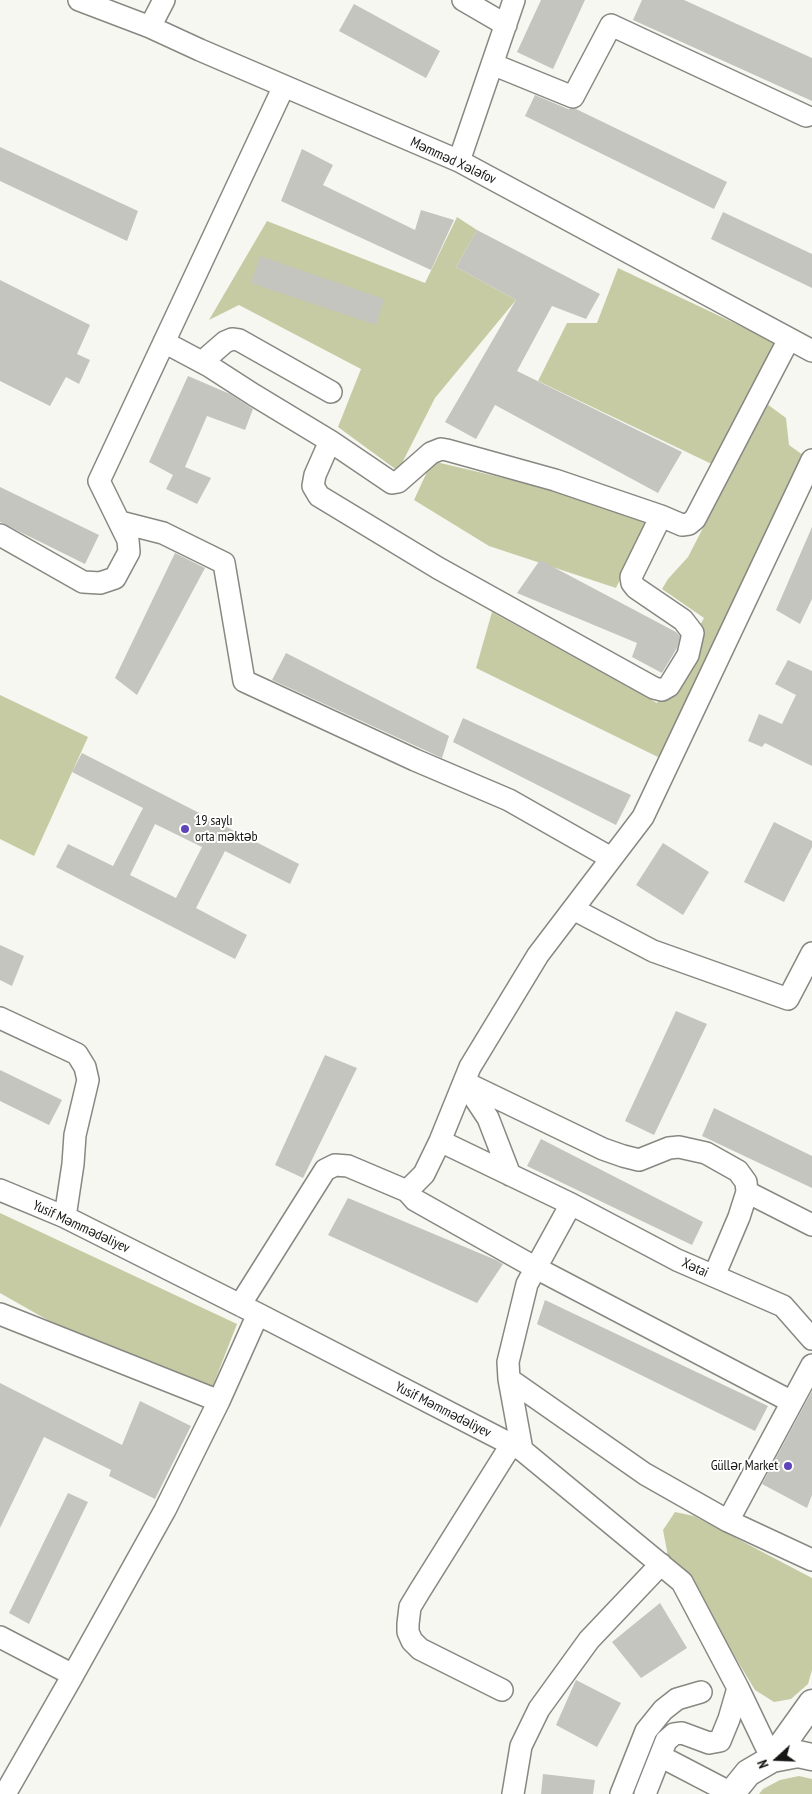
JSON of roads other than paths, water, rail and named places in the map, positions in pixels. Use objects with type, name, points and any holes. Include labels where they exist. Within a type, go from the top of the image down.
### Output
[{"type":"main road","points":[[772,1759],[812,1703]]},
{"type":"main road","points":[[730,1794],[748,1773],[772,1759],[798,1754],[812,1757]]},
{"type":"street","name":"Məmməd Xələfov","points":[[79,0],[150,27],[459,161],[812,351]]},
{"type":"street","points":[[150,27],[164,0]]},
{"type":"street","points":[[463,0],[506,25]]},
{"type":"street","points":[[459,161],[514,0]]},
{"type":"street","points":[[492,64],[573,97],[611,25],[806,116]]},
{"type":"street","points":[[0,535],[83,582],[100,583],[115,578],[129,552],[128,540],[99,481],[284,86]]},
{"type":"street","points":[[202,362],[225,342],[232,339],[239,340],[331,392]]},
{"type":"street","points":[[164,342],[202,362],[330,441],[392,483],[398,482],[431,453],[440,449],[554,480],[661,516],[682,525],[689,524],[695,519],[789,339]]},
{"type":"street","points":[[330,441],[315,475],[313,486],[319,496],[438,568],[654,688],[662,690],[669,686],[688,655],[693,633],[683,620],[636,588],[632,583],[631,577],[661,516]]},
{"type":"street","points":[[407,1191],[424,1174],[440,1141],[470,1067],[538,955],[643,817],[812,460]]},
{"type":"street","points":[[120,522],[163,533],[224,563],[244,681],[415,760],[508,800],[611,858]]},
{"type":"street","points":[[573,909],[653,951],[788,998],[812,953]]},
{"type":"street","points":[[0,1018],[77,1054],[85,1067],[88,1080],[75,1135],[73,1164],[65,1217]]},
{"type":"street","points":[[464,1082],[488,1118],[510,1175]]},
{"type":"street","points":[[464,1082],[603,1149],[632,1159],[639,1160],[669,1148],[679,1147],[706,1152],[738,1171],[746,1182],[748,1192],[740,1217],[714,1276]]},
{"type":"street","name":"Xətai","points":[[440,1141],[571,1204],[677,1260],[783,1306],[812,1339]]},
{"type":"street","points":[[5,1794],[165,1510],[219,1401],[249,1309],[325,1170],[335,1165],[348,1166],[407,1191],[415,1200],[536,1268],[792,1402]]},
{"type":"street","name":"Yusif Məmmədəliyev","points":[[0,1190],[65,1217],[249,1309],[516,1448],[682,1582],[738,1688],[772,1759]]},
{"type":"street","points":[[748,1192],[812,1225]]},
{"type":"street","points":[[502,1690],[420,1649],[412,1641],[408,1632],[410,1607],[516,1448],[508,1362],[515,1329],[527,1284],[571,1204]]},
{"type":"street","points":[[0,1314],[219,1401]]},
{"type":"street","points":[[728,1521],[812,1365]]},
{"type":"street","points":[[509,1379],[644,1474],[728,1521],[812,1560]]},
{"type":"street","points":[[513,1794],[521,1746],[539,1709],[589,1640],[661,1564]]},
{"type":"street","points":[[0,1637],[73,1676]]},
{"type":"street","points":[[645,1794],[666,1741],[674,1734],[682,1733],[709,1743],[720,1741],[730,1719],[738,1688]]},
{"type":"street","points":[[621,1794],[646,1731],[663,1710],[677,1699],[701,1692]]},
{"type":"street","points":[[660,1756],[730,1794]]},
{"type":"place","name":"19 saylı orta məktəb","points":[[185,829]]},
{"type":"place","name":"Güllər Market","points":[[788,1466]]}]
